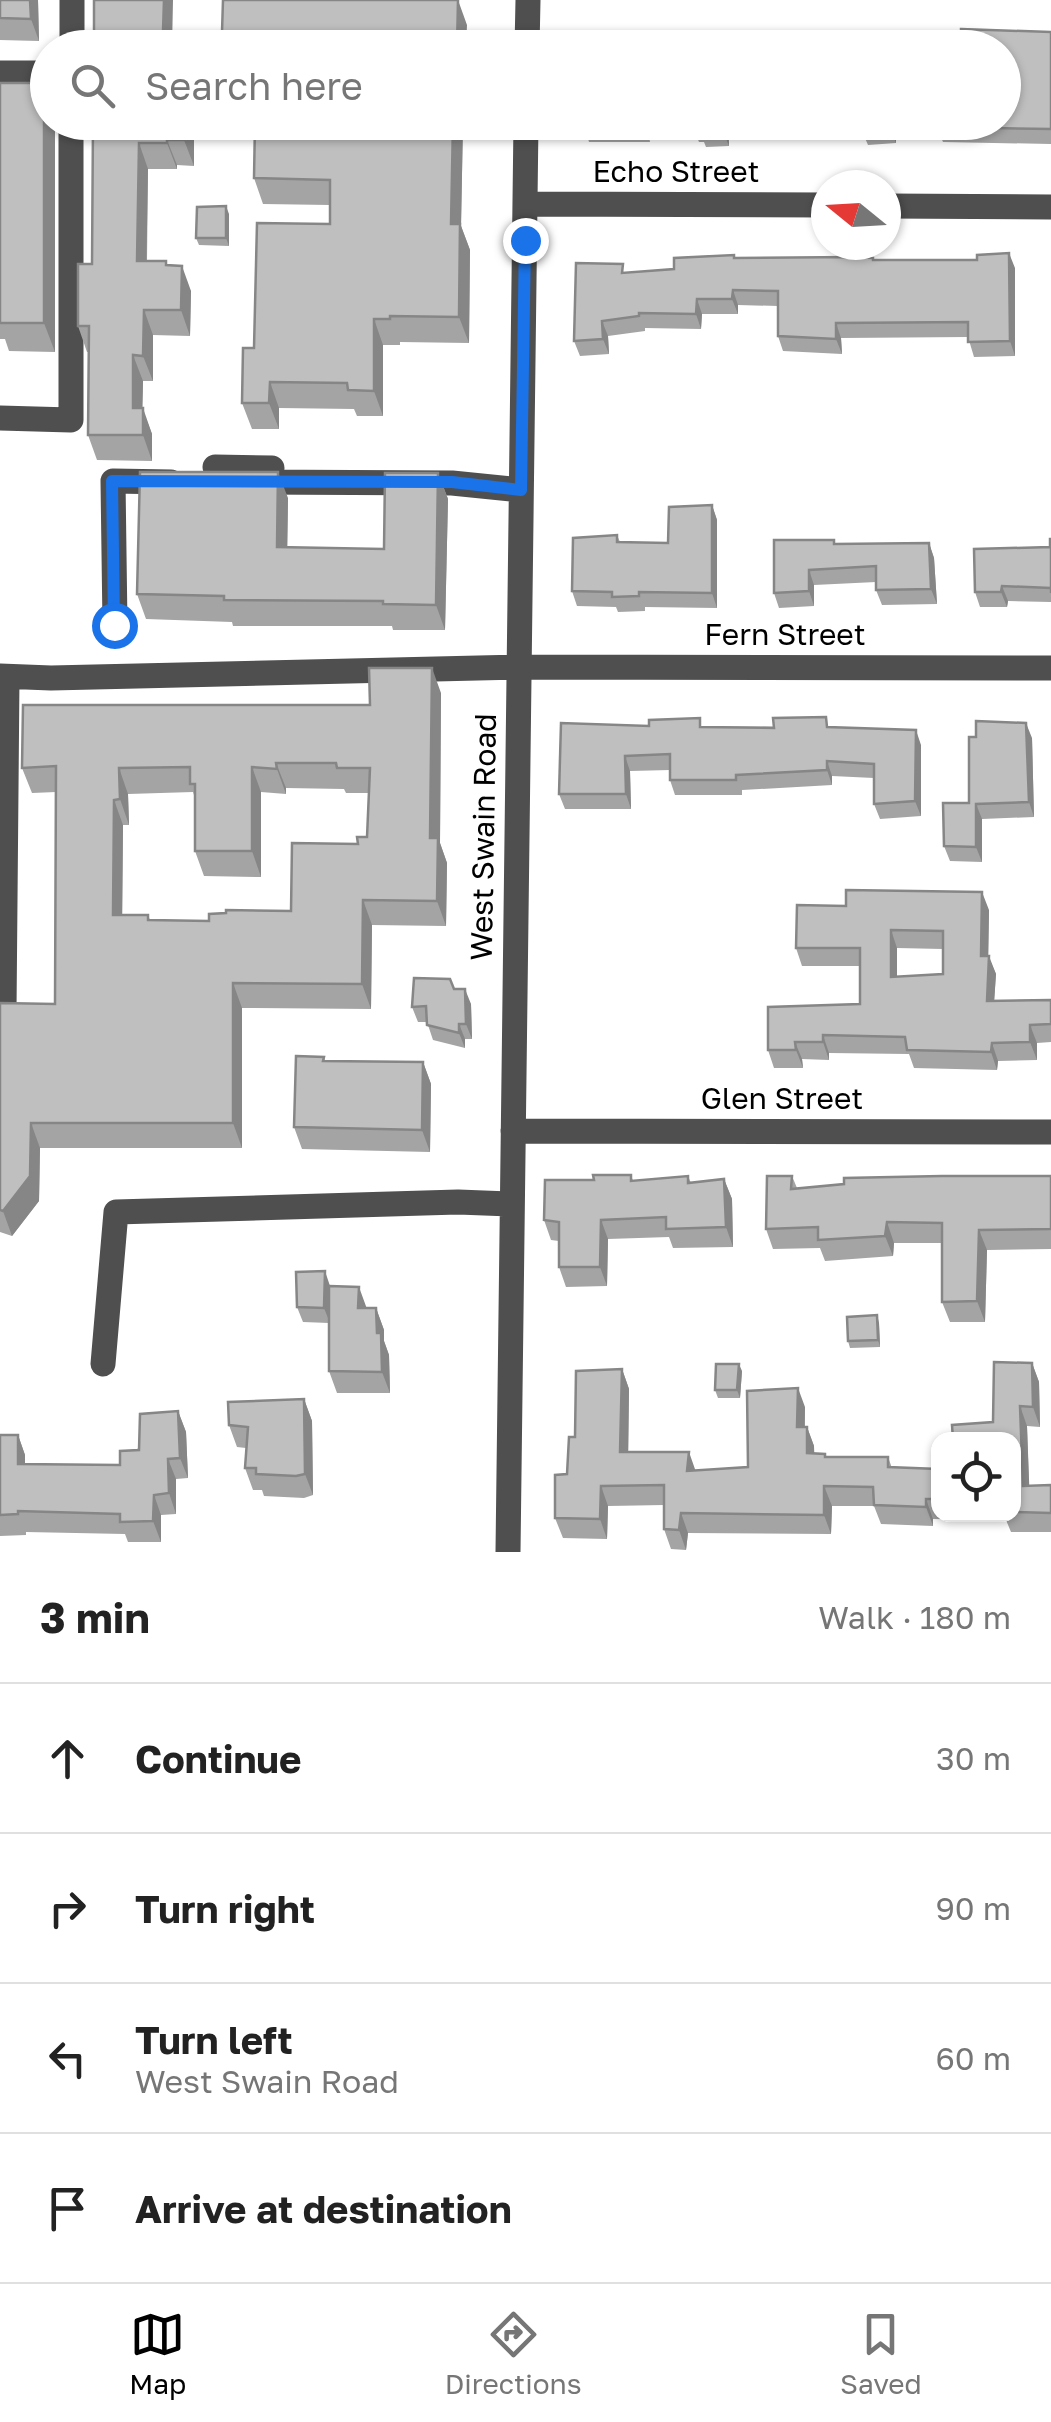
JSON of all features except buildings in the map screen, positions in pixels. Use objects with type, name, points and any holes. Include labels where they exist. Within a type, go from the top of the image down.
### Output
[{"type":"street","points":[[72,0],[72,30]]},
{"type":"street","points":[[527,30],[528,0]]},
{"type":"street","points":[[0,73],[30,72]]},
{"type":"street","points":[[0,418],[71,420],[72,140]]},
{"type":"street","name":"West Swain Road","points":[[508,1552],[526,140]]},
{"type":"street","name":"Echo Street","points":[[525,204],[811,206]]},
{"type":"street","points":[[901,206],[1051,207]]},
{"type":"street","points":[[215,467],[521,480]]},
{"type":"street","points":[[114,625],[112,481],[521,480]]},
{"type":"street","name":"Fern Street","points":[[4,676],[519,667],[1051,668]]},
{"type":"street","points":[[4,676],[4,1012]]},
{"type":"street","name":"Glen Street","points":[[513,1131],[1051,1132]]},
{"type":"street","points":[[103,1364],[116,1212],[458,1202],[512,1204]]},
{"type":"route","points":[[114,625],[112,481],[452,482],[521,490],[525,240]]}]
